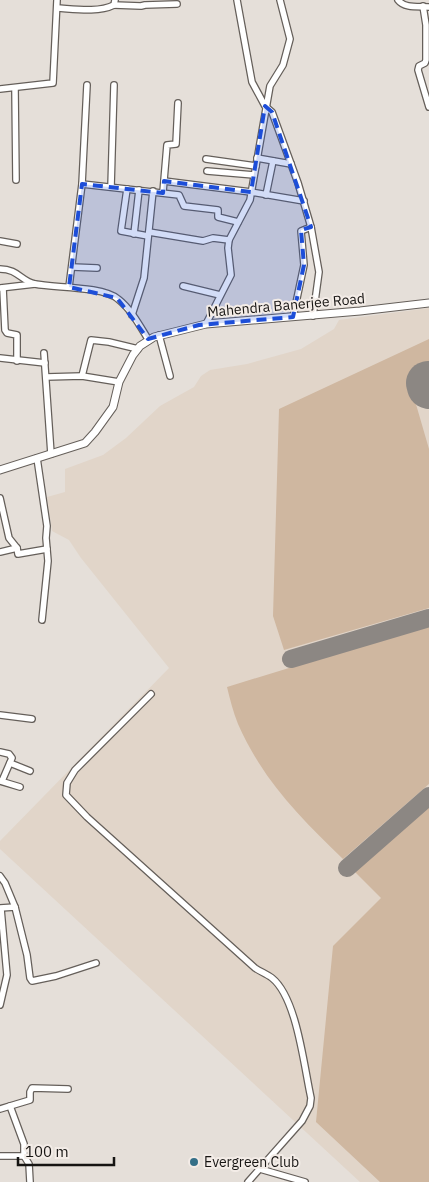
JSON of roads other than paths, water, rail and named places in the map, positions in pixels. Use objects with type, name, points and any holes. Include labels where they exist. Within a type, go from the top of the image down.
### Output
[{"type":"street","points":[[0,89],[53,83],[57,0]]},
{"type":"street","points":[[237,0],[252,82],[265,106],[272,112],[304,201],[319,272],[314,316]]},
{"type":"street","points":[[206,324],[231,272],[228,254],[229,240],[248,205],[270,86],[283,65],[290,39],[280,0]]},
{"type":"street","points":[[398,0],[400,4],[405,6],[426,7],[426,60],[425,63],[418,66],[418,70],[429,107]]},
{"type":"street","points":[[57,8],[93,9],[115,2],[141,6],[177,4]]},
{"type":"street","points":[[69,287],[82,184],[87,84]]},
{"type":"street","points":[[111,187],[114,85]]},
{"type":"street","points":[[15,88],[16,180]]},
{"type":"street","points":[[163,192],[167,145],[176,144],[178,103]]},
{"type":"street","points":[[257,158],[291,164]]},
{"type":"street","points":[[206,159],[256,166]]},
{"type":"street","points":[[266,195],[273,161]]},
{"type":"street","points":[[207,171],[254,175]]},
{"type":"street","points":[[164,181],[304,201]]},
{"type":"street","points":[[82,184],[180,195],[184,206],[218,210],[218,217],[238,222]]},
{"type":"street","points":[[127,189],[121,231],[134,234],[203,240],[213,238],[229,240]]},
{"type":"street","points":[[134,234],[139,190]]},
{"type":"street","points":[[132,315],[144,280],[153,192]]},
{"type":"street","points":[[293,317],[304,265],[301,231],[310,227]]},
{"type":"street","points":[[0,242],[17,244]]},
{"type":"street","points":[[72,266],[97,268]]},
{"type":"street","points":[[0,269],[11,270],[35,284]]},
{"type":"street","points":[[0,470],[85,443],[113,407],[119,382],[138,349],[147,340],[132,315],[114,296],[69,287],[35,284],[2,288],[5,330],[7,333],[17,335],[17,361]]},
{"type":"street","points":[[183,286],[220,295]]},
{"type":"street","name":"Mahendra Banerjee Road","points":[[147,340],[206,324],[314,316],[429,303]]},
{"type":"street","points":[[160,335],[170,376]]},
{"type":"street","points":[[82,376],[92,340],[138,349]]},
{"type":"street","points":[[44,353],[50,454]]},
{"type":"street","points":[[0,358],[45,363]]},
{"type":"street","points":[[46,377],[82,376],[119,382]]},
{"type":"street","points":[[37,458],[47,526],[48,561],[42,620]]},
{"type":"street","points":[[0,498],[9,538],[17,548],[18,554],[47,549]]},
{"type":"street","points":[[0,552],[17,548]]},
{"type":"street","points":[[151,694],[75,770],[67,783],[66,795],[87,817],[255,968],[272,978],[288,998],[309,1090],[310,1106],[302,1121],[248,1182]]},
{"type":"street","points":[[0,715],[32,719]]},
{"type":"street","points":[[0,752],[11,756],[9,766],[1,781],[20,786]]},
{"type":"street","points":[[0,767],[9,766],[30,771]]},
{"type":"street","points":[[0,876],[15,906],[27,954],[30,979],[34,981],[96,963]]},
{"type":"street","points":[[0,1005],[7,975],[1,908],[15,906]]},
{"type":"street","points":[[0,1110],[30,1100],[32,1088],[68,1088]]},
{"type":"street","points":[[10,1106],[24,1144],[24,1156],[29,1164],[30,1182]]},
{"type":"street","points":[[0,1156],[24,1156]]},
{"type":"street","points":[[260,1169],[304,1182]]},
{"type":"place","name":"Evergreen Club","points":[[194,1162]]}]
